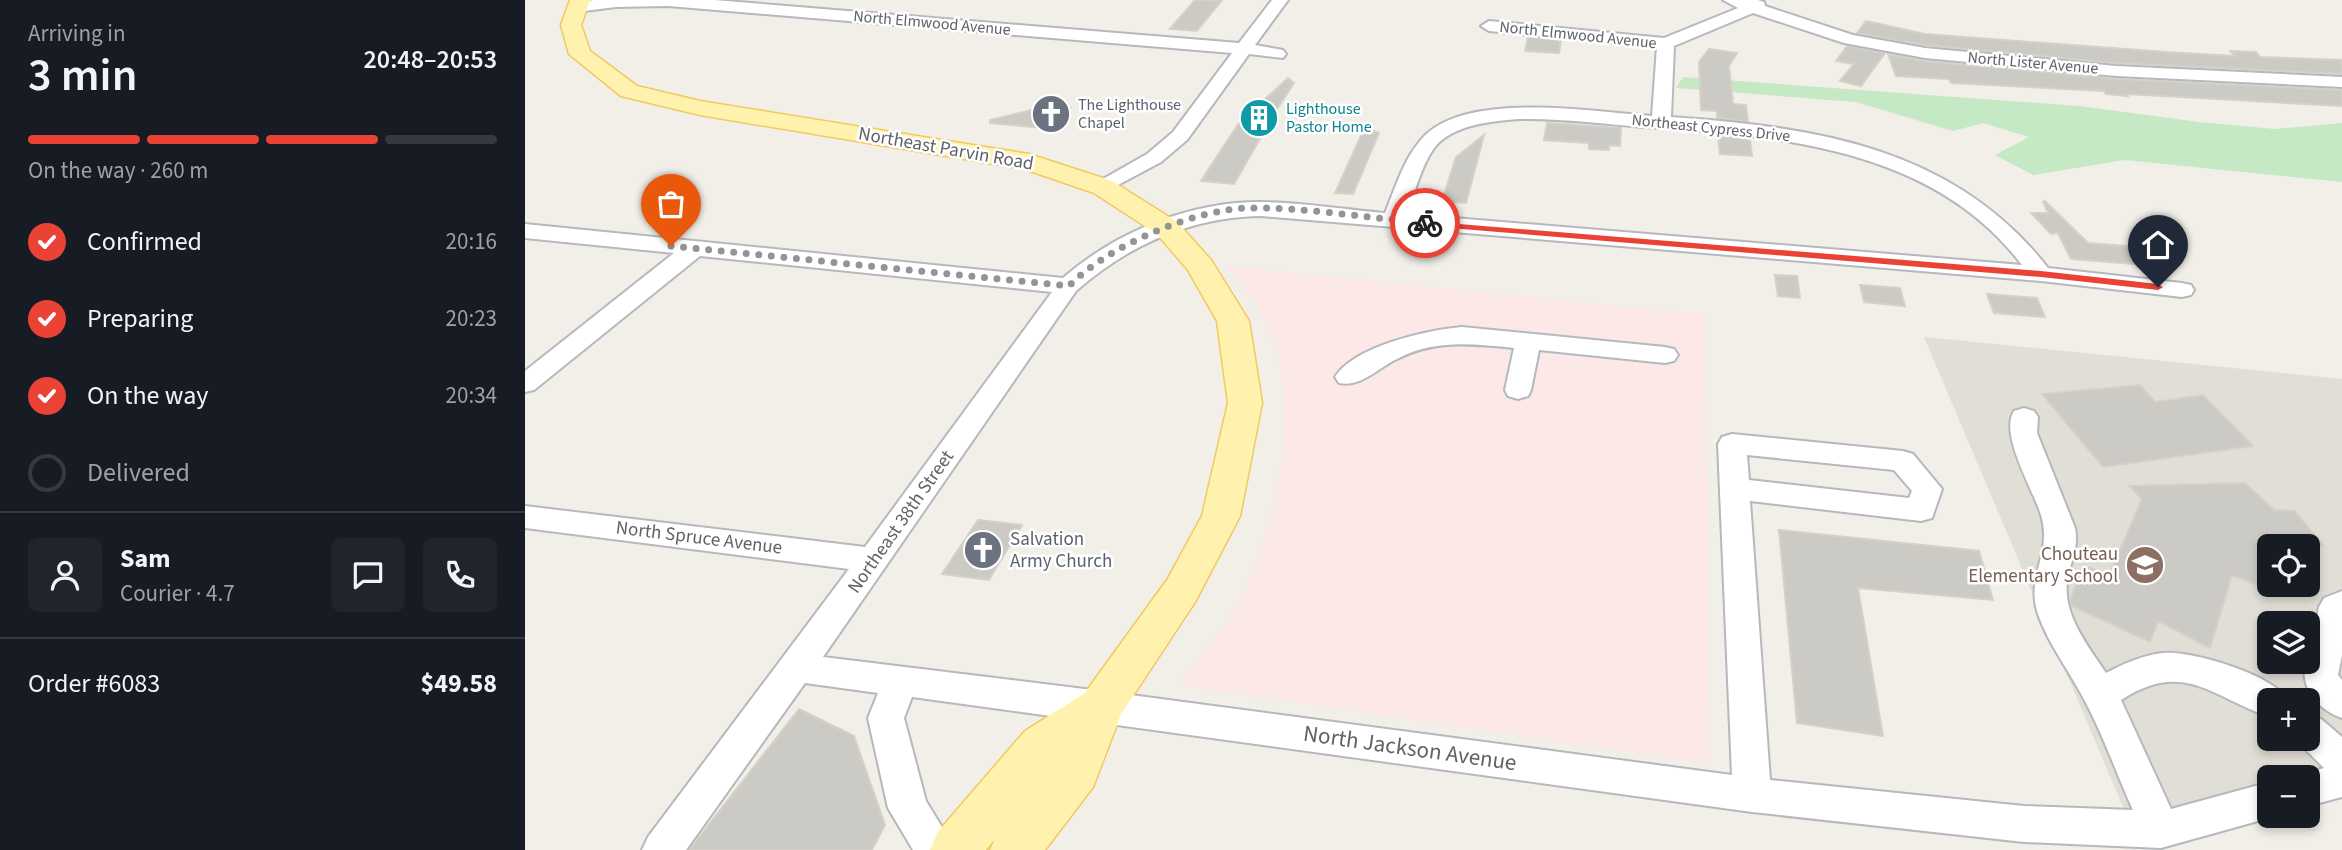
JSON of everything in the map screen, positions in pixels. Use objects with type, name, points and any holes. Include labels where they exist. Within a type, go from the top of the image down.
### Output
[{"type":"main road","name":"Northeast Parvin Road","points":[[578,4],[571,24],[580,54],[629,91],[700,108],[1029,162],[1103,187],[1167,228],[1201,266],[1233,321],[1245,402],[1221,516],[1181,591],[1101,706],[1076,772],[1015,850]]},
{"type":"main road","name":"Northeast Parvin Road","points":[[955,850],[1041,745],[1101,706]]},
{"type":"street","points":[[1103,187],[1154,158],[1173,143],[1247,48],[1280,0]]},
{"type":"street","name":"North Lister Avenue","points":[[1731,0],[1850,39],[1925,53],[2143,72],[2342,82]]},
{"type":"street","points":[[1661,122],[1666,43],[1772,0]]},
{"type":"street","name":"North Elmwood Avenue","points":[[578,4],[668,1],[1247,48],[1277,54]]},
{"type":"street","name":"North Elmwood Avenue","points":[[1489,26],[1666,43]]},
{"type":"street","name":"Northeast Cypress Drive","points":[[1393,220],[1428,143],[1453,127],[1476,119],[1526,113],[1661,122],[1765,131],[1813,139],[1891,161],[1946,188],[1991,219],[2027,255],[2041,274]]},
{"type":"street","name":"Northeast 38th Street","points":[[662,850],[796,668],[1069,286],[1090,265],[1110,252],[1167,228],[1210,214],[1248,208],[2041,274],[2182,290]]},
{"type":"street","points":[[525,231],[1069,286]]},
{"type":"street","points":[[525,384],[695,248]]},
{"type":"street","points":[[1348,377],[1386,352],[1408,342],[1443,336],[1462,335],[1665,355]]},
{"type":"street","points":[[1518,390],[1528,342]]},
{"type":"street","points":[[2024,417],[2023,433],[2060,527],[2063,547],[2050,585],[2054,609],[2071,649],[2101,695],[2161,830]]},
{"type":"street","points":[[1734,489],[1921,510],[1927,489],[1903,461],[1732,443],[1734,489],[1752,794]]},
{"type":"street","name":"North Spruce Avenue","points":[[525,517],[874,559]]},
{"type":"street","points":[[2342,604],[2336,607],[2320,675],[2324,685],[2342,703]]},
{"type":"street","points":[[2101,695],[2125,678],[2170,666],[2242,685],[2257,694]]},
{"type":"street","name":"North Jackson Avenue","points":[[796,668],[1101,706],[1752,794],[2024,824],[2161,830],[2257,804]]},
{"type":"street","points":[[900,681],[886,718],[908,808],[936,850]]},
{"type":"street","points":[[2320,741],[2342,760]]},
{"type":"street","points":[[2320,786],[2342,780]]},
{"type":"shaded area","points":[[1227,266],[1705,315],[1710,763],[1179,685],[1237,608],[1263,544],[1277,492],[1285,431],[1284,394],[1279,360],[1269,330],[1254,302]]},
{"type":"shaded area","name":"Chouteau Elementary School","points":[[1924,337],[2342,379],[2342,778],[2320,778],[2320,765],[2257,765],[2257,792],[2126,814]]},
{"type":"green space","points":[[1683,77],[2079,106],[2275,129],[2342,123],[2342,182],[2125,160],[2033,175],[1995,155],[2029,137],[1983,123],[1953,131],[1856,102],[1676,88]]},
{"type":"building","points":[[1195,0],[1222,0],[1197,31],[1170,29]]},
{"type":"building","points":[[1866,21],[1925,34],[2166,52],[2235,56],[2230,51],[2256,52],[2260,57],[2342,60],[2342,74],[2116,63],[1925,45],[1857,33]]},
{"type":"building","points":[[1528,37],[1561,40],[1559,53],[1525,51]]},
{"type":"building","points":[[1847,46],[1885,53],[1861,86],[1840,81],[1854,64],[1836,61]]},
{"type":"building","points":[[1709,49],[1737,53],[1729,66],[1733,104],[1746,105],[1748,122],[1717,118],[1717,111],[1701,110],[1699,62]]},
{"type":"building","points":[[1888,54],[1925,61],[2116,79],[2342,90],[2342,106],[2127,94],[2128,96],[2106,94],[2104,91],[1951,83],[1949,79],[1896,76]]},
{"type":"building","points":[[1288,78],[1294,83],[1259,137],[1234,184],[1201,181],[1239,123],[1244,123],[1251,112]]},
{"type":"building","name":"The Lighthouse Chapel","points":[[1041,104],[1070,108],[1054,124],[1044,128],[990,123],[990,120],[1036,109]]},
{"type":"building","points":[[1547,123],[1621,128],[1620,146],[1609,145],[1609,150],[1589,149],[1589,143],[1544,140]]},
{"type":"building","points":[[1365,127],[1379,133],[1353,194],[1335,193]]},
{"type":"building","points":[[1484,135],[1466,203],[1442,201],[1456,157]]},
{"type":"building","points":[[1718,136],[1750,139],[1752,156],[1720,154]]},
{"type":"building","points":[[2043,202],[2088,243],[2152,248],[2162,266],[2071,259],[2058,233],[2051,234],[2031,213],[2048,213]]},
{"type":"building","points":[[1775,275],[1797,276],[1800,298],[1778,296]]},
{"type":"building","points":[[1860,285],[1900,288],[1905,306],[1864,302]]},
{"type":"building","points":[[1987,294],[2037,298],[2045,317],[1994,313]]},
{"type":"building","points":[[2140,385],[2155,402],[2203,395],[2253,446],[2103,467],[2042,394]]},
{"type":"building","points":[[2245,483],[2274,510],[2295,511],[2313,534],[2257,534],[2257,585],[2232,575],[2210,648],[2158,621],[2150,642],[2072,606],[2070,601],[2083,565],[2109,575],[2142,499],[2129,486]]},
{"type":"building","name":"Salvation Army Church","points":[[978,520],[1022,525],[989,580],[942,574]]},
{"type":"building","points":[[1779,530],[1979,551],[1993,600],[1858,588],[1883,736],[1797,723]]},
{"type":"building","points":[[799,709],[854,736],[885,825],[872,850],[689,850]]},
{"type":"way so far","points":[[671,246],[1069,286],[1090,265],[1110,252],[1167,228],[1230,210],[1248,208],[1425,223]]},
{"type":"place","name":"The Lighthouse Chapel","points":[[1051,114]]},
{"type":"place","name":"Lighthouse Pastor Home","points":[[1259,118]]},
{"type":"place","name":"Salvation Army Church","points":[[983,550]]},
{"type":"place","name":"Chouteau Elementary School","points":[[2145,565]]},
{"type":"route","points":[[1425,223],[2041,274],[2158,287]]}]
